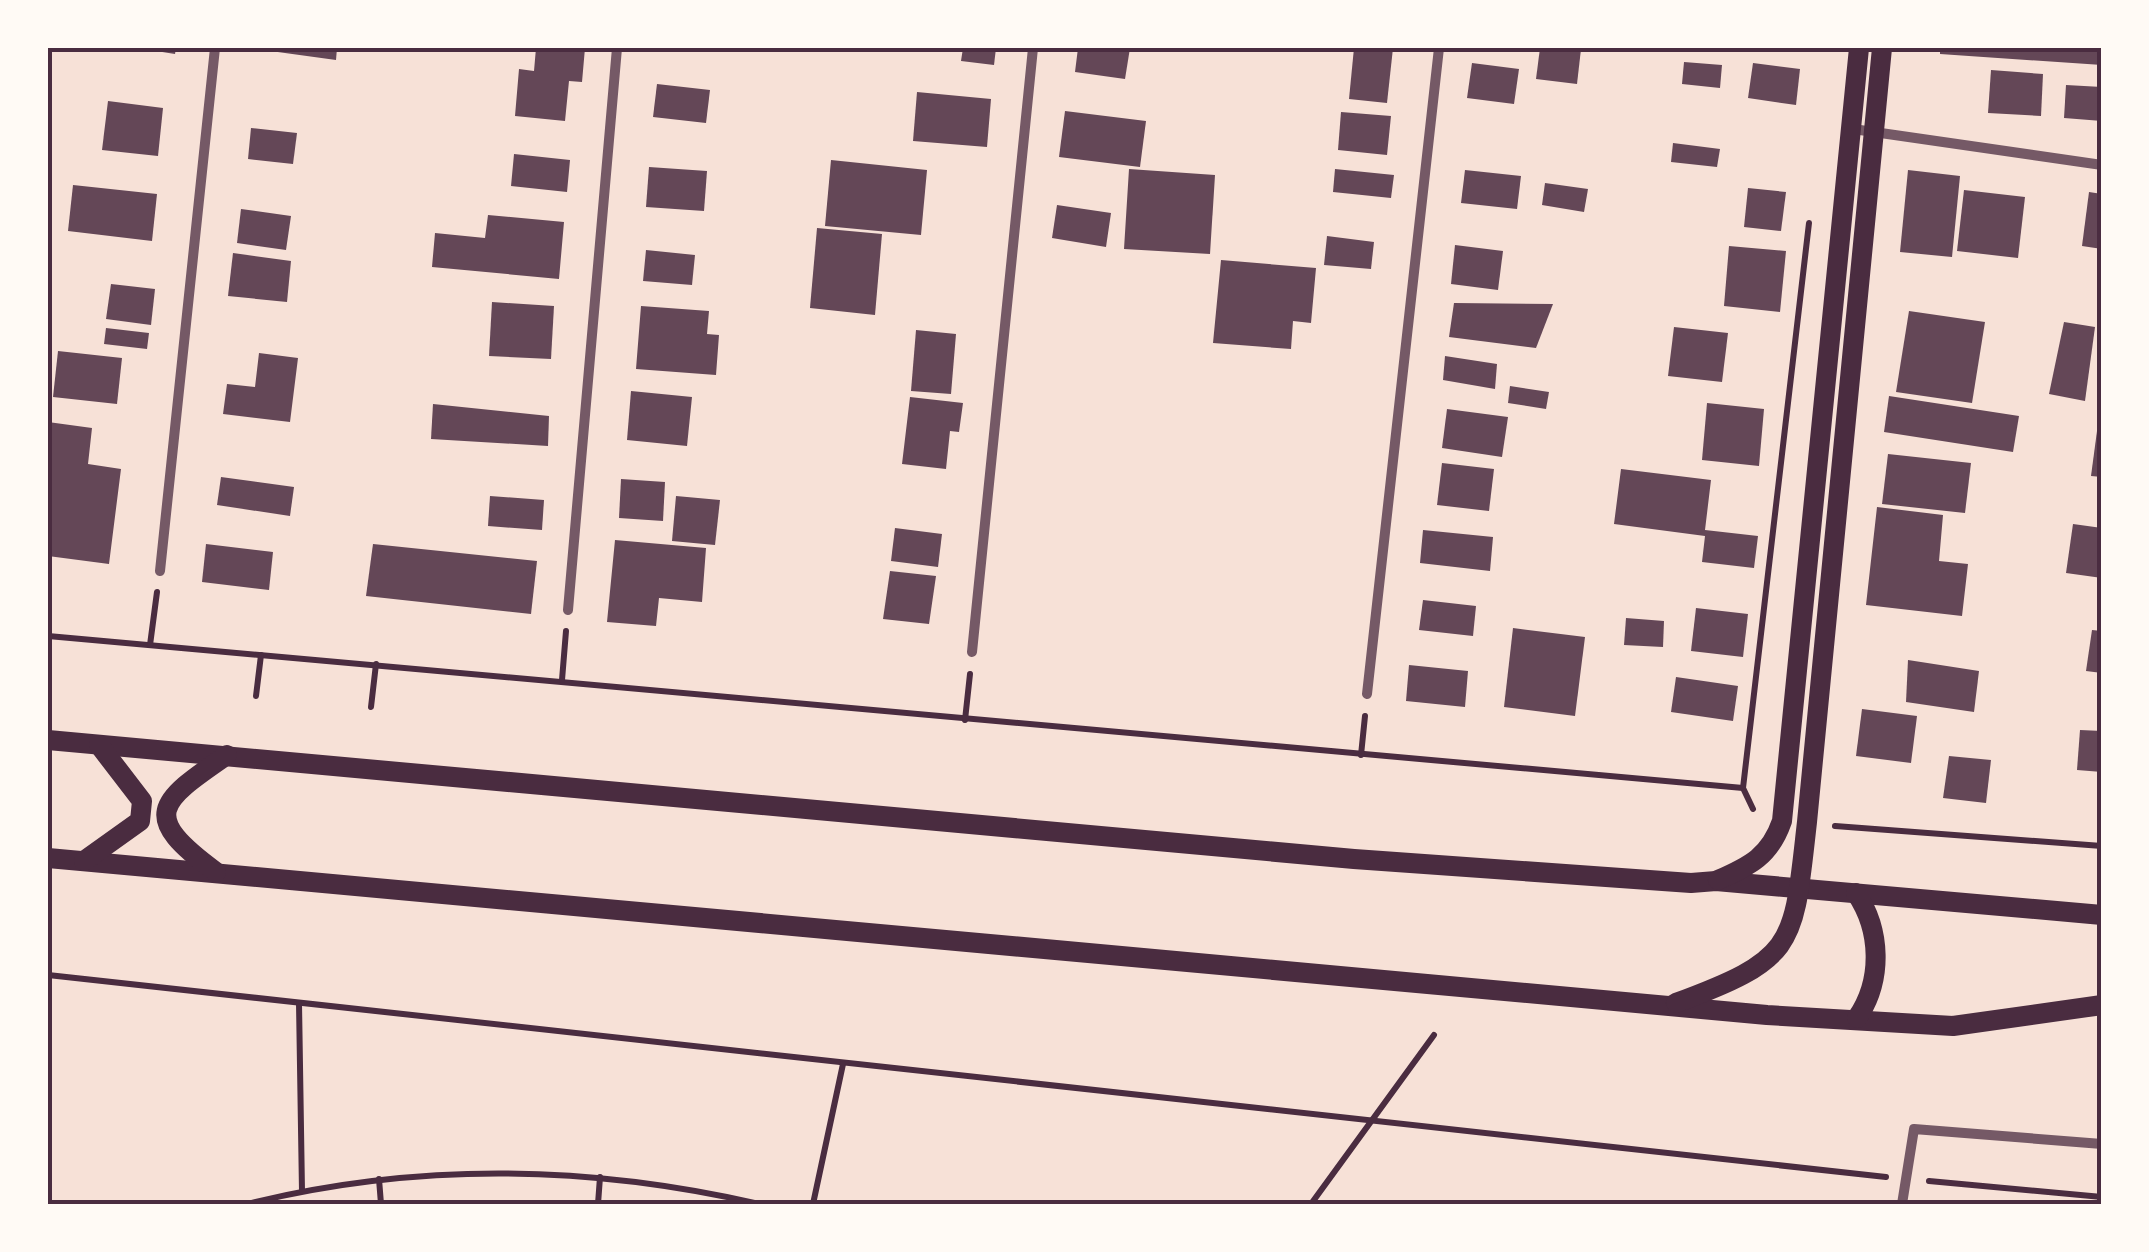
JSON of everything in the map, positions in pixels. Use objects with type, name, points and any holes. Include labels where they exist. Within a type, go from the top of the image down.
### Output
[{"type":"main road","points":[[1716,881],[1756,862],[1776,838],[1783,811],[1859,48]]},
{"type":"main road","points":[[1669,1005],[1769,960],[1784,945],[1799,888],[1882,48]]},
{"type":"main road","points":[[48,740],[1354,859],[1690,884],[1716,881],[2102,914]]},
{"type":"main road","points":[[84,862],[140,822],[142,801],[98,745]]},
{"type":"main road","points":[[218,873],[176,842],[165,823],[167,805],[184,785],[227,755]]},
{"type":"main road","points":[[48,858],[1669,1005],[1953,1026],[2102,1004]]},
{"type":"main road","points":[[1856,893],[1875,926],[1868,1002],[1857,1018]]},
{"type":"street","points":[[160,571],[215,48]]},
{"type":"street","points":[[568,610],[618,48]]},
{"type":"street","points":[[972,652],[1033,48]]},
{"type":"street","points":[[1367,694],[1438,48]]},
{"type":"street","points":[[1853,130],[2102,164]]},
{"type":"street","points":[[1902,1204],[1914,1129],[2102,1144]]},
{"type":"path","points":[[1783,811],[1758,817],[1743,788],[1811,204]]},
{"type":"path","points":[[150,645],[160,571]]},
{"type":"path","points":[[562,680],[568,610]]},
{"type":"path","points":[[48,636],[1743,788]]},
{"type":"path","points":[[965,720],[972,652]]},
{"type":"path","points":[[256,696],[261,655]]},
{"type":"path","points":[[371,707],[376,664]]},
{"type":"path","points":[[1361,755],[1367,694]]},
{"type":"path","points":[[1807,822],[2102,846]]},
{"type":"path","points":[[48,975],[1906,1180],[2102,1197]]},
{"type":"path","points":[[299,1003],[302,1191]]},
{"type":"path","points":[[1312,1204],[1434,1035]]},
{"type":"path","points":[[813,1204],[843,1064]]},
{"type":"path","points":[[247,1204],[378,1179],[496,1172],[600,1176],[760,1204]]},
{"type":"path","points":[[598,1204],[600,1176]]},
{"type":"path","points":[[378,1179],[382,1204]]},
{"type":"building","points":[[137,48],[176,48],[175,54]]},
{"type":"building","points":[[248,48],[337,48],[336,60]]},
{"type":"building","points":[[536,48],[585,48],[582,82],[569,81],[565,121],[515,116],[519,69],[534,71]]},
{"type":"building","points":[[963,48],[996,48],[994,65],[961,61]]},
{"type":"building","points":[[1078,48],[1130,48],[1125,79],[1075,72]]},
{"type":"building","points":[[1354,48],[1393,48],[1387,103],[1349,99]]},
{"type":"building","points":[[1540,48],[1581,49],[1577,84],[1536,79]]},
{"type":"building","points":[[1940,48],[2102,48],[2102,65],[1940,54]]},
{"type":"building","points":[[1684,62],[1722,65],[1720,88],[1682,84]]},
{"type":"building","points":[[1472,63],[1519,69],[1514,104],[1467,98]]},
{"type":"building","points":[[1753,63],[1800,69],[1796,105],[1748,98]]},
{"type":"building","points":[[1991,70],[2043,74],[2041,116],[1988,113]]},
{"type":"building","points":[[657,84],[710,90],[706,123],[653,117]]},
{"type":"building","points":[[2066,85],[2102,87],[2102,121],[2064,118]]},
{"type":"building","points":[[917,92],[991,99],[987,147],[913,141]]},
{"type":"building","points":[[108,101],[163,108],[158,156],[102,150]]},
{"type":"building","points":[[1065,111],[1146,121],[1140,167],[1059,157]]},
{"type":"building","points":[[1341,112],[1391,116],[1387,155],[1338,150]]},
{"type":"building","points":[[251,128],[297,133],[293,164],[248,159]]},
{"type":"building","points":[[1673,143],[1720,149],[1717,167],[1671,162]]},
{"type":"building","points":[[514,154],[570,160],[567,192],[511,186]]},
{"type":"building","points":[[831,160],[927,170],[921,235],[825,226]]},
{"type":"building","points":[[649,167],[707,171],[704,211],[646,207]]},
{"type":"building","points":[[1129,169],[1215,175],[1210,254],[1124,249]]},
{"type":"building","points":[[1335,169],[1394,175],[1391,198],[1333,192]]},
{"type":"building","points":[[1465,170],[1521,176],[1517,209],[1461,203]]},
{"type":"building","points":[[1908,170],[1960,176],[1952,257],[1900,252]]},
{"type":"building","points":[[1545,183],[1588,189],[1584,212],[1542,205]]},
{"type":"building","points":[[73,185],[157,194],[152,241],[68,231]]},
{"type":"building","points":[[1748,188],[1786,192],[1781,231],[1744,227]]},
{"type":"building","points":[[1964,190],[2025,197],[2018,258],[1957,251]]},
{"type":"building","points":[[2089,192],[2102,194],[2102,249],[2082,246]]},
{"type":"building","points":[[1057,205],[1111,213],[1106,247],[1052,238]]},
{"type":"building","points":[[241,209],[291,216],[286,250],[237,243]]},
{"type":"building","points":[[488,215],[564,222],[559,279],[432,267],[435,233],[485,238]]},
{"type":"building","points":[[817,228],[882,234],[875,315],[810,308]]},
{"type":"building","points":[[1327,236],[1374,242],[1371,269],[1324,265]]},
{"type":"building","points":[[1455,245],[1503,251],[1498,290],[1451,284]]},
{"type":"building","points":[[1729,246],[1786,251],[1780,312],[1724,306]]},
{"type":"building","points":[[646,250],[695,255],[692,285],[643,281]]},
{"type":"building","points":[[233,253],[291,261],[287,302],[228,296]]},
{"type":"building","points":[[1221,260],[1316,268],[1311,323],[1293,321],[1291,349],[1213,343]]},
{"type":"building","points":[[111,284],[155,289],[151,325],[106,319]]},
{"type":"building","points":[[492,302],[554,306],[551,359],[489,356]]},
{"type":"building","points":[[1454,303],[1553,304],[1536,348],[1449,337]]},
{"type":"building","points":[[641,306],[709,311],[707,334],[719,335],[716,375],[636,369]]},
{"type":"building","points":[[1909,311],[1985,322],[1972,403],[1896,392]]},
{"type":"building","points":[[2064,322],[2095,327],[2085,401],[2049,394]]},
{"type":"building","points":[[1674,327],[1728,333],[1722,382],[1668,376]]},
{"type":"building","points":[[106,328],[149,333],[147,349],[104,344]]},
{"type":"building","points":[[916,330],[956,334],[951,394],[911,391]]},
{"type":"building","points":[[58,351],[122,358],[117,404],[53,397]]},
{"type":"building","points":[[259,353],[298,358],[290,422],[223,414],[227,384],[255,387]]},
{"type":"building","points":[[1445,356],[1497,364],[1495,389],[1443,380]]},
{"type":"building","points":[[1510,386],[1549,392],[1546,409],[1508,403]]},
{"type":"building","points":[[631,391],[692,397],[687,446],[627,440]]},
{"type":"building","points":[[1889,396],[2019,416],[2013,452],[1884,432]]},
{"type":"building","points":[[910,397],[963,403],[959,432],[950,431],[946,469],[902,464]]},
{"type":"building","points":[[1707,403],[1764,409],[1759,466],[1702,460]]},
{"type":"building","points":[[433,404],[549,416],[548,446],[431,439]]},
{"type":"building","points":[[1447,409],[1508,417],[1502,457],[1442,448]]},
{"type":"building","points":[[48,422],[92,428],[88,464],[121,469],[109,564],[48,556]]},
{"type":"building","points":[[2097,431],[2102,432],[2102,477],[2091,476]]},
{"type":"building","points":[[1888,454],[1971,463],[1965,513],[1882,504]]},
{"type":"building","points":[[1442,463],[1494,469],[1489,511],[1437,505]]},
{"type":"building","points":[[1621,469],[1711,480],[1705,530],[1758,536],[1754,568],[1702,562],[1705,536],[1614,524]]},
{"type":"building","points":[[221,477],[294,487],[290,516],[217,505]]},
{"type":"building","points":[[621,479],[665,482],[663,521],[619,518]]},
{"type":"building","points":[[490,496],[544,500],[542,530],[488,526]]},
{"type":"building","points":[[676,496],[720,500],[715,545],[672,541]]},
{"type":"building","points":[[1877,507],[1943,515],[1939,561],[1968,564],[1962,616],[1866,605]]},
{"type":"building","points":[[2073,524],[2102,528],[2102,578],[2066,573]]},
{"type":"building","points":[[895,528],[942,534],[938,567],[891,561]]},
{"type":"building","points":[[1423,530],[1493,537],[1490,571],[1420,563]]},
{"type":"building","points":[[615,540],[706,548],[702,602],[659,598],[656,626],[607,622]]},
{"type":"building","points":[[206,544],[273,552],[269,590],[202,582]]},
{"type":"building","points":[[373,544],[537,561],[531,614],[366,596]]},
{"type":"building","points":[[890,571],[936,576],[929,624],[883,619]]},
{"type":"building","points":[[1423,600],[1476,606],[1473,636],[1419,630]]},
{"type":"building","points":[[1696,608],[1748,614],[1743,657],[1691,651]]},
{"type":"building","points":[[1626,618],[1664,621],[1663,647],[1624,645]]},
{"type":"building","points":[[1513,628],[1585,637],[1575,716],[1504,707]]},
{"type":"building","points":[[2092,630],[2102,631],[2102,673],[2086,671]]},
{"type":"building","points":[[1908,660],[1979,671],[1974,712],[1906,702]]},
{"type":"building","points":[[1409,665],[1468,671],[1465,707],[1406,701]]},
{"type":"building","points":[[1676,677],[1738,686],[1733,721],[1671,712]]},
{"type":"building","points":[[1862,709],[1917,716],[1911,763],[1856,756]]},
{"type":"building","points":[[2080,730],[2102,731],[2102,772],[2077,770]]},
{"type":"building","points":[[1949,756],[1991,760],[1986,803],[1943,798]]}]
